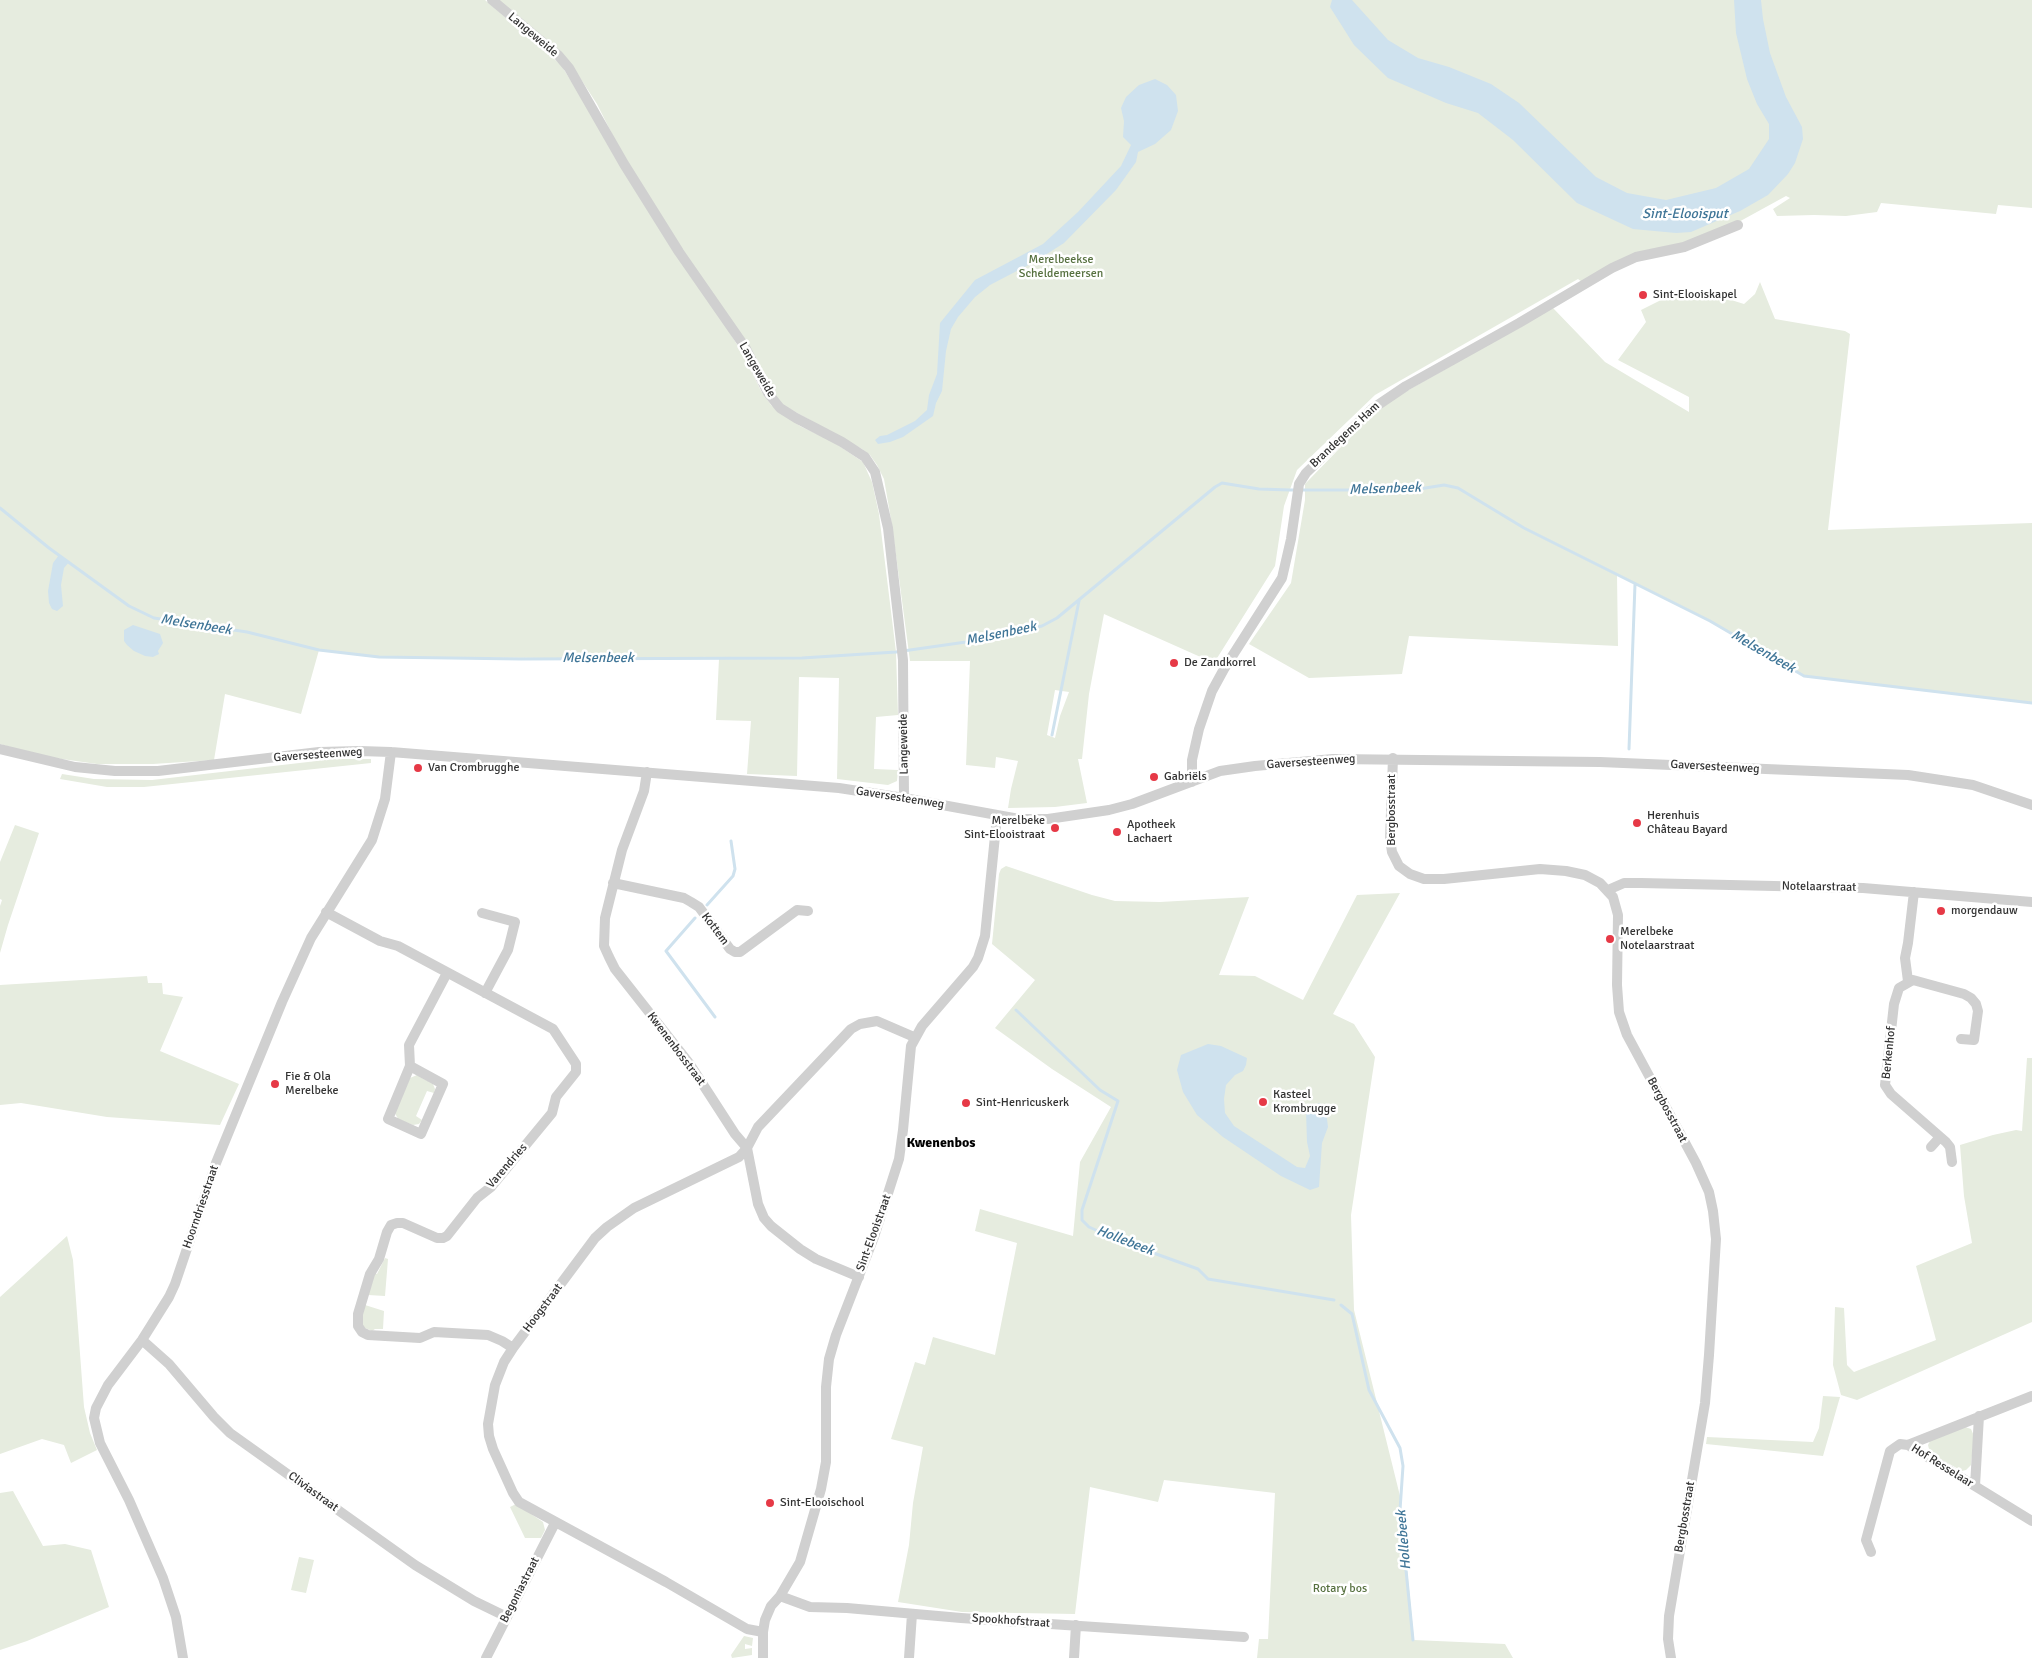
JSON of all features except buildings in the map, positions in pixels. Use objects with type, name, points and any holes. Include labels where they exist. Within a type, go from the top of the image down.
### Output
[{"type":"street","name":"Langeweide","points":[[492,0],[558,56],[569,68],[624,164],[679,252],[745,347],[768,393],[780,408],[855,450],[865,457],[871,465],[879,484],[888,528],[901,642],[904,798]]},
{"type":"street","name":"Brandegems Ham","points":[[1192,782],[1192,760],[1199,728],[1212,691],[1282,578],[1291,539],[1299,484],[1306,473],[1372,409],[1406,386],[1612,268],[1636,258],[1684,247],[1738,225]]},
{"type":"street","name":"Gaversesteenweg","points":[[0,749],[75,767],[115,772],[158,770],[320,752],[391,752],[839,788],[1019,819],[1079,816],[1132,804],[1220,772],[1254,766],[1324,759],[1393,758],[1600,762],[1908,775],[1973,785],[2032,805]]},
{"type":"street","name":"Hoorndriesstraat","points":[[183,1658],[176,1617],[163,1578],[129,1500],[100,1444],[94,1418],[96,1408],[101,1395],[142,1340],[175,1284],[232,1121],[282,1002],[311,938],[372,840],[385,799],[391,752]]},
{"type":"street","name":"Bergbosstraat","points":[[1393,758],[1390,839],[1392,852],[1399,866],[1410,874],[1424,879],[1444,879],[1540,869],[1566,871],[1585,875],[1608,890],[1613,897],[1618,915],[1617,985],[1619,1012],[1627,1035],[1699,1170],[1714,1211],[1716,1239],[1706,1389],[1670,1607],[1668,1639],[1671,1658]]},
{"type":"street","name":"Kwenenbosstraat","points":[[646,772],[644,791],[622,850],[603,931],[604,946],[609,958],[615,969],[689,1063],[747,1148],[758,1204],[764,1218],[800,1249],[816,1259],[859,1277]]},
{"type":"street","name":"Sint-Elooistraat","points":[[763,1658],[765,1620],[771,1606],[780,1596],[800,1562],[821,1489],[826,1462],[826,1387],[829,1359],[836,1335],[874,1237],[899,1158],[908,1060],[914,1037],[978,958],[986,936],[996,816]]},
{"type":"street","name":"Kottem","points":[[613,883],[684,898],[692,902],[699,907],[730,949],[735,952],[740,952],[797,910],[808,911]]},
{"type":"street","name":"Notelaarstraat","points":[[1608,890],[1624,883],[1863,888],[2032,902]]},
{"type":"street","points":[[1914,892],[1905,958],[1908,981],[1928,984],[1964,994],[1971,998],[1976,1004],[1978,1011],[1974,1040],[1961,1039]]},
{"type":"street","name":"Varendries","points":[[326,912],[380,941],[398,946],[554,1029],[576,1064],[576,1072],[556,1097],[552,1113],[492,1187],[477,1198],[448,1236],[437,1238],[403,1223],[392,1225],[387,1232],[379,1259],[370,1274],[357,1320],[362,1332],[368,1335],[420,1338],[434,1332],[488,1335],[513,1348]]},
{"type":"street","points":[[482,913],[515,922],[508,950],[484,993]]},
{"type":"street","points":[[410,1066],[443,1084],[422,1134],[388,1119],[410,1066],[409,1045],[447,973]]},
{"type":"street","name":"Berkenhof","points":[[1908,981],[1899,988],[1894,1004],[1885,1085],[1891,1094],[1950,1147],[1952,1162]]},
{"type":"street","name":"Hoogstraat","points":[[763,1632],[747,1629],[591,1540],[555,1523],[519,1502],[493,1449],[490,1436],[488,1424],[495,1386],[513,1348],[595,1238],[607,1227],[634,1208],[739,1157],[747,1148],[758,1127],[850,1029],[860,1024],[877,1021],[914,1037]]},
{"type":"street","points":[[1931,1146],[1940,1137]]},
{"type":"street","name":"Cliviastraat","points":[[142,1340],[169,1364],[230,1433],[415,1566],[474,1601],[506,1617]]},
{"type":"street","points":[[1908,1445],[2032,1396]]},
{"type":"street","points":[[1974,1486],[1979,1416]]},
{"type":"street","name":"Hof Resselaar","points":[[1871,1552],[1866,1540],[1890,1451],[1900,1444],[1908,1445],[2032,1521]]},
{"type":"street","name":"Begoniastraat","points":[[486,1658],[555,1523]]},
{"type":"street","name":"Spookhofstraat","points":[[780,1596],[810,1607],[1244,1637]]},
{"type":"street","points":[[909,1658],[912,1614]]},
{"type":"street","points":[[1074,1658],[1076,1625]]},
{"type":"green space","points":[[0,0],[485,0],[544,50],[561,65],[743,354],[761,391],[771,405],[800,426],[835,443],[863,462],[872,482],[879,514],[896,652],[898,715],[876,717],[874,769],[898,770],[897,781],[888,785],[837,779],[839,678],[799,677],[797,776],[747,774],[751,721],[716,720],[719,659],[379,657],[319,650],[301,714],[225,694],[214,760],[153,764],[97,764],[41,756],[0,744]]},
{"type":"green space","name":"Merelbeekse Scheldemeersen","points":[[496,0],[2032,0],[2032,208],[1998,205],[1996,214],[1881,203],[1877,212],[1846,216],[1777,216],[1773,209],[1790,198],[1786,196],[1735,224],[1582,282],[1578,279],[1375,395],[1297,470],[1284,506],[1275,566],[1214,663],[1104,614],[1089,694],[1082,759],[1078,759],[1087,803],[1055,807],[1008,808],[1018,761],[996,757],[995,768],[966,765],[970,661],[910,661],[892,525],[884,479],[877,465],[870,455],[862,449],[783,405],[776,398],[626,162],[597,104],[571,64]],"holes":[[[1055,690],[1069,692],[1060,716],[1055,738],[1047,735]]]},
{"type":"green space","points":[[1760,282],[1775,319],[1845,331],[1850,334],[1828,530],[2032,523],[2032,703],[1804,676],[1710,621],[1617,575],[1618,646],[1409,636],[1402,674],[1309,678],[1249,644],[1291,583],[1305,500],[1305,484],[1379,409],[1405,392],[1553,308],[1605,362],[1689,412],[1689,397],[1618,360],[1646,322],[1641,310],[1679,291],[1700,296],[1712,294],[1744,304],[1755,294]]},
{"type":"green space","points":[[334,759],[371,759],[371,763],[144,787],[107,787],[60,779],[62,774],[94,779],[152,780]]},
{"type":"green space","points":[[15,825],[39,833],[0,953],[0,906],[2,900],[0,899],[0,862]]},
{"type":"green space","name":"Rotary bos","points":[[1006,866],[1115,901],[1160,902],[1249,897],[1219,975],[1255,976],[1303,1000],[1357,895],[1400,893],[1333,1014],[1354,1024],[1375,1057],[1351,1215],[1354,1310],[1400,1496],[1414,1640],[1505,1644],[1513,1658],[1257,1658],[1259,1639],[1268,1639],[1275,1493],[1164,1480],[1158,1502],[1090,1487],[1075,1614],[962,1612],[898,1602],[909,1545],[913,1503],[923,1447],[891,1439],[915,1362],[925,1365],[933,1337],[995,1355],[1017,1243],[975,1231],[980,1209],[1073,1236],[1080,1162],[1111,1107],[1052,1069],[995,1028],[1035,980],[992,944],[999,874],[1001,869]]},
{"type":"green space","points":[[147,976],[148,983],[162,983],[163,994],[183,997],[160,1051],[239,1084],[220,1125],[107,1117],[21,1103],[0,1105],[0,985]]},
{"type":"green space","points":[[2027,1058],[2032,1058],[2032,1322],[1857,1400],[1841,1395],[1833,1365],[1835,1307],[1844,1308],[1847,1365],[1854,1372],[1936,1340],[1916,1266],[1972,1243],[1964,1196],[1960,1145],[1993,1135],[2016,1130],[2022,1131]]},
{"type":"green space","points":[[417,1075],[433,1084],[435,1089],[434,1093],[427,1091],[416,1116],[422,1120],[419,1124],[413,1125],[398,1119],[395,1113],[410,1078]]},
{"type":"green space","points":[[67,1236],[73,1260],[84,1407],[90,1433],[97,1450],[71,1463],[64,1445],[42,1439],[0,1454],[0,1297]]},
{"type":"green space","points":[[385,1258],[388,1259],[385,1296],[368,1295],[374,1273],[377,1274]]},
{"type":"green space","points":[[365,1305],[384,1311],[383,1329],[372,1331],[363,1327],[361,1318]]},
{"type":"green space","points":[[1823,1396],[1840,1397],[1823,1456],[1706,1444],[1707,1437],[1813,1442],[1819,1428]]},
{"type":"green space","points":[[1965,1427],[1971,1429],[1974,1436],[1971,1465],[1962,1471],[1933,1455],[1928,1445],[1930,1441]]},
{"type":"green space","points":[[13,1491],[43,1546],[65,1544],[91,1550],[109,1607],[27,1641],[0,1650],[0,1493]]},
{"type":"green space","points":[[516,1504],[543,1522],[545,1530],[541,1538],[525,1538],[510,1507]]},
{"type":"green space","points":[[299,1557],[314,1560],[306,1593],[291,1590]]},
{"type":"green space","points":[[744,1636],[753,1638],[752,1646],[745,1644],[745,1649],[752,1648],[752,1655],[732,1658],[731,1655]]},
{"type":"water","name":"Sint-Elooisput","points":[[1332,0],[1352,0],[1388,40],[1418,58],[1449,67],[1491,84],[1519,103],[1596,177],[1627,193],[1666,200],[1716,188],[1749,169],[1769,139],[1769,124],[1757,104],[1747,79],[1736,33],[1734,0],[1761,0],[1770,53],[1786,97],[1802,127],[1803,139],[1795,163],[1788,174],[1768,195],[1740,211],[1691,232],[1676,233],[1633,229],[1577,203],[1513,140],[1478,113],[1446,103],[1388,78],[1354,45],[1330,7]]},
{"type":"water","points":[[1155,79],[1167,85],[1176,95],[1178,111],[1171,130],[1155,144],[1138,152],[1136,162],[1116,190],[1064,243],[1036,261],[990,285],[975,297],[958,317],[951,329],[946,351],[942,391],[936,403],[933,416],[903,437],[878,444],[875,440],[880,436],[887,435],[915,421],[927,410],[929,395],[937,374],[940,323],[975,280],[1043,244],[1078,212],[1121,166],[1131,145],[1123,137],[1124,121],[1121,108],[1126,97],[1139,85]]},
{"type":"water","points":[[59,555],[69,562],[64,568],[61,585],[63,606],[57,611],[52,609],[49,603],[48,591],[53,563]]},
{"type":"water","points":[[133,625],[160,634],[163,643],[158,651],[159,654],[153,657],[145,656],[127,645],[124,641],[124,630]]},
{"type":"water","points":[[1208,1044],[1221,1046],[1247,1058],[1243,1071],[1235,1075],[1226,1085],[1225,1113],[1234,1126],[1297,1167],[1305,1168],[1310,1156],[1307,1142],[1306,1111],[1309,1106],[1320,1103],[1326,1110],[1328,1127],[1322,1143],[1319,1187],[1310,1190],[1281,1176],[1223,1137],[1197,1115],[1183,1092],[1177,1070],[1181,1055]]},
{"type":"waterway","name":"Melsenbeek","points":[[0,508],[49,548],[129,606],[154,618],[247,632],[319,650],[379,657],[521,659],[802,658],[896,652],[966,642],[1042,626],[1057,618],[1222,483],[1259,489],[1290,490],[1413,490],[1444,485],[1458,488],[1524,528],[1710,621],[1804,676],[2032,703]]},
{"type":"waterway","points":[[1629,749],[1635,584]]},
{"type":"waterway","points":[[1052,735],[1079,601]]},
{"type":"waterway","points":[[707,905],[733,876],[735,869],[731,841]]},
{"type":"waterway","points":[[695,918],[666,951],[715,1017]]},
{"type":"waterway","name":"Hollebeek","points":[[1016,1010],[1100,1090],[1118,1101],[1082,1210],[1082,1220],[1089,1227],[1120,1241],[1198,1269],[1208,1279],[1334,1300]]},
{"type":"waterway","name":"Hollebeek","points":[[1341,1305],[1352,1314],[1369,1390],[1400,1448],[1403,1466],[1400,1510],[1413,1640]]},
{"type":"place","name":"Sint-Elooiskapel","points":[[1643,295]]},
{"type":"place","name":"De Zandkorrel","points":[[1174,663]]},
{"type":"place","name":"Van Crombrugghe","points":[[418,768]]},
{"type":"place","name":"Gabriëls","points":[[1154,777]]},
{"type":"place","name":"Herenhuis Château Bayard","points":[[1637,823]]},
{"type":"place","name":"Merelbeke Sint-Elooistraat","points":[[1055,828]]},
{"type":"place","name":"Apotheek Lachaert","points":[[1117,832]]},
{"type":"place","name":"morgendauw","points":[[1941,911]]},
{"type":"place","name":"Merelbeke Notelaarstraat","points":[[1610,939]]},
{"type":"place","name":"Fie & Ola Merelbeke","points":[[275,1084]]},
{"type":"place","name":"Kasteel Krombrugge","points":[[1263,1102]]},
{"type":"place","name":"Sint-Henricuskerk","points":[[966,1103]]},
{"type":"place","name":"Sint-Elooischool","points":[[770,1503]]},
{"type":"district","name":"Kwenenbos","points":[[941,1143]]}]
